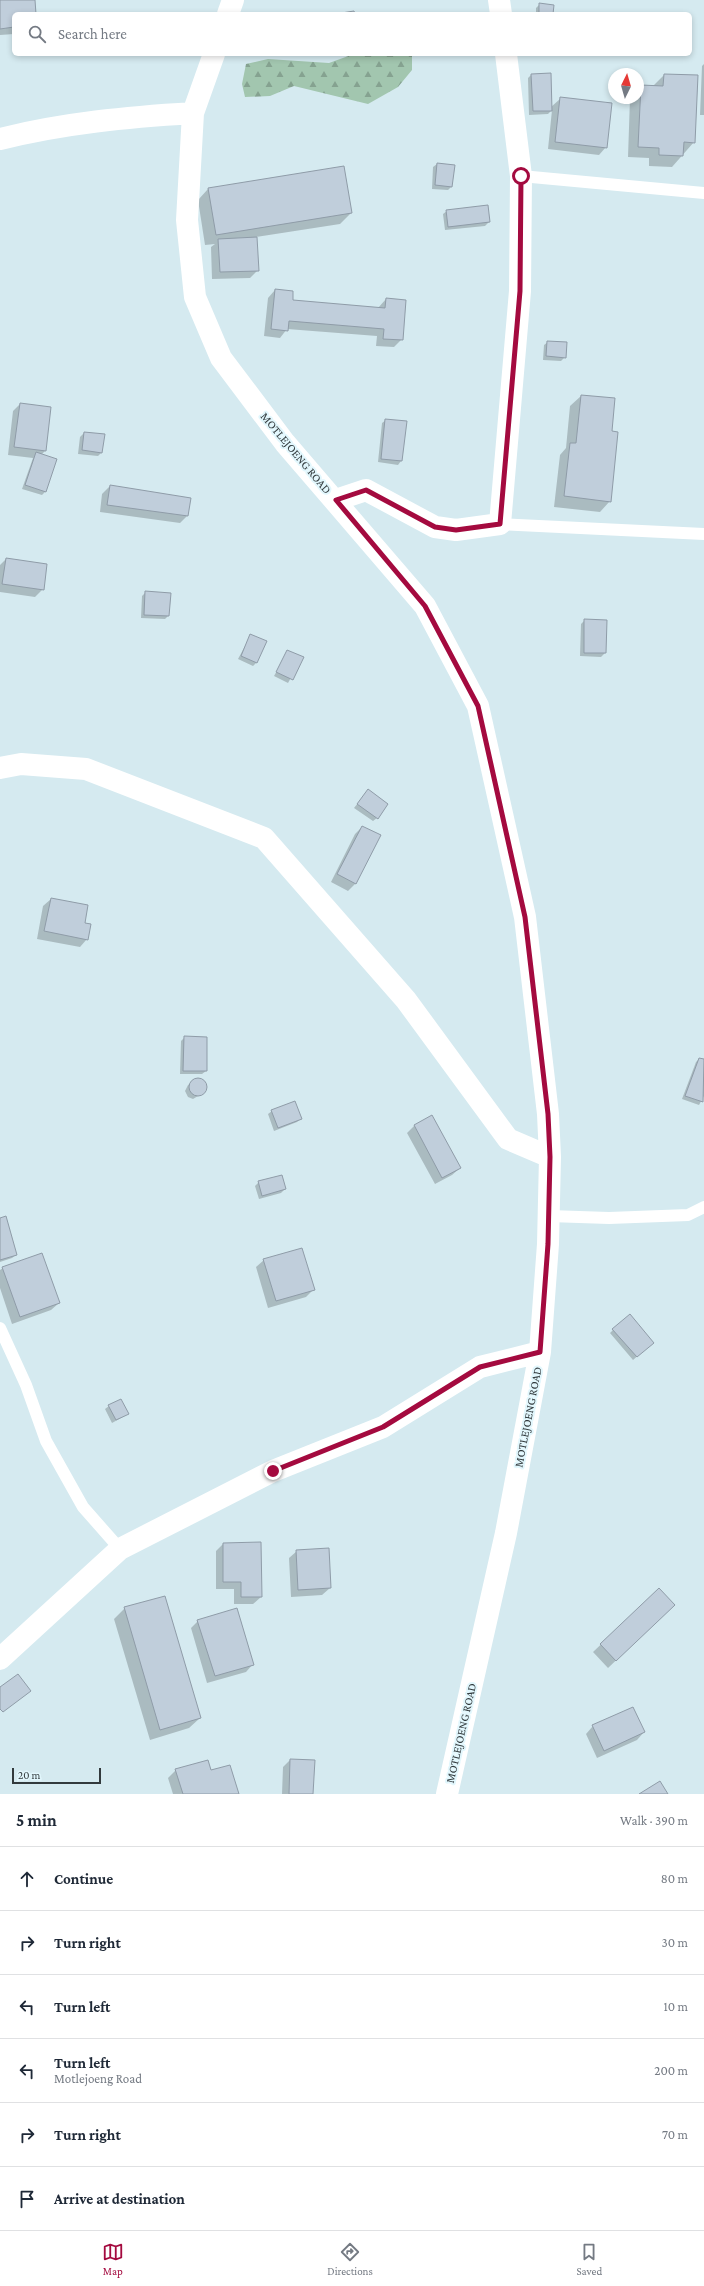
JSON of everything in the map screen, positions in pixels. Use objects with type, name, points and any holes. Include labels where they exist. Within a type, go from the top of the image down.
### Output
[{"type":"street","points":[[229,12],[233,0]]},
{"type":"street","points":[[500,0],[501,12]]},
{"type":"street","name":"MOTLEJOENG ROAD","points":[[213,56],[193,113],[188,220],[195,297],[221,358],[285,443],[336,500],[425,606],[478,706],[525,917],[548,1114],[550,1157],[549,1216],[540,1352],[506,1533],[447,1794]]},
{"type":"street","points":[[336,500],[366,490],[435,527],[456,530],[500,524],[520,291],[521,176],[506,56]]},
{"type":"street","points":[[0,139],[40,129],[127,117],[193,113]]},
{"type":"street","points":[[0,768],[21,764],[86,769],[264,838],[406,1000],[508,1139],[550,1157]]},
{"type":"street","points":[[0,1659],[120,1549],[273,1471],[383,1427],[480,1367],[540,1352]]},
{"type":"lane","points":[[521,176],[704,193]]},
{"type":"lane","points":[[500,524],[704,534]]},
{"type":"lane","points":[[549,1216],[609,1218],[688,1215],[704,1207]]},
{"type":"lane","points":[[0,1328],[26,1386],[46,1441],[83,1506],[120,1549]]},
{"type":"green space","points":[[348,56],[412,56],[412,70],[398,87],[368,104],[294,86],[270,96],[245,97],[242,84],[246,64],[268,59],[329,63]]},
{"type":"building","points":[[0,0],[35,0],[36,12],[12,12],[12,27],[0,29]]},
{"type":"building","points":[[539,3],[554,5],[553,12],[539,12]]},
{"type":"building","points":[[551,73],[552,111],[533,111],[531,74]]},
{"type":"building","points":[[664,74],[698,75],[695,143],[684,142],[683,156],[659,155],[659,148],[638,147],[640,104],[644,104],[644,85],[663,86]]},
{"type":"building","points":[[560,97],[612,104],[607,148],[555,142]]},
{"type":"building","points":[[437,163],[455,165],[452,187],[435,185]]},
{"type":"building","points":[[344,166],[352,213],[216,235],[208,188]]},
{"type":"building","points":[[488,205],[490,222],[448,227],[446,210]]},
{"type":"building","points":[[257,237],[259,271],[220,272],[218,239]]},
{"type":"building","points":[[275,289],[293,291],[293,300],[385,308],[386,298],[406,300],[403,340],[383,339],[384,329],[289,321],[288,331],[271,329]]},
{"type":"building","points":[[547,341],[567,342],[566,358],[546,356]]},
{"type":"building","points":[[581,395],[615,398],[612,431],[618,432],[611,502],[564,496],[570,443],[576,443]]},
{"type":"building","points":[[20,403],[51,407],[46,451],[14,447]]},
{"type":"building","points":[[385,419],[407,421],[402,461],[381,459]]},
{"type":"building","points":[[84,432],[105,434],[102,453],[82,450]]},
{"type":"building","points":[[36,452],[57,459],[46,492],[25,485]]},
{"type":"building","points":[[110,485],[191,498],[188,516],[107,505]]},
{"type":"building","points":[[6,558],[47,564],[44,590],[2,584]]},
{"type":"building","points":[[145,591],[171,593],[169,616],[144,615]]},
{"type":"building","points":[[584,619],[607,620],[606,653],[584,653]]},
{"type":"building","points":[[250,634],[267,641],[257,663],[241,656]]},
{"type":"building","points":[[287,650],[304,657],[293,680],[276,672]]},
{"type":"building","points":[[368,789],[388,804],[378,819],[357,804]]},
{"type":"building","points":[[362,826],[381,835],[356,884],[337,874]]},
{"type":"building","points":[[51,898],[88,905],[85,923],[91,924],[88,940],[44,931]]},
{"type":"building","points":[[184,1036],[207,1037],[207,1071],[183,1071]]},
{"type":"building","points":[[699,1058],[704,1059],[703,1102],[685,1096]]},
{"type":"building","points":[[194,1078],[202,1078],[207,1083],[205,1094],[202,1096],[194,1096],[189,1091],[189,1083]]},
{"type":"building","points":[[295,1101],[302,1119],[278,1128],[271,1110]]},
{"type":"building","points":[[432,1115],[461,1168],[442,1178],[414,1125]]},
{"type":"building","points":[[282,1175],[286,1189],[262,1196],[258,1181]]},
{"type":"building","points":[[6,1216],[17,1255],[0,1260],[0,1218]]},
{"type":"building","points":[[302,1248],[315,1290],[276,1301],[263,1259]]},
{"type":"building","points":[[42,1253],[60,1303],[20,1317],[2,1267]]},
{"type":"building","points":[[630,1314],[654,1343],[637,1357],[612,1329]]},
{"type":"building","points":[[121,1399],[129,1414],[116,1420],[108,1405]]},
{"type":"building","points":[[261,1542],[262,1597],[241,1597],[241,1582],[223,1582],[223,1543]]},
{"type":"building","points":[[329,1548],[331,1588],[298,1590],[296,1550]]},
{"type":"building","points":[[659,1588],[675,1605],[616,1661],[600,1644]]},
{"type":"building","points":[[165,1596],[201,1718],[160,1730],[124,1607]]},
{"type":"building","points":[[237,1608],[254,1665],[215,1676],[197,1620]]},
{"type":"building","points":[[18,1674],[31,1691],[3,1712],[0,1709],[0,1687]]},
{"type":"building","points":[[633,1707],[645,1732],[604,1751],[592,1725]]},
{"type":"building","points":[[290,1759],[315,1760],[313,1794],[289,1794]]},
{"type":"building","points":[[208,1760],[211,1770],[230,1765],[239,1794],[183,1794],[175,1769]]},
{"type":"building","points":[[660,1781],[668,1794],[639,1794]]},
{"type":"route","points":[[273,1471],[383,1427],[480,1367],[540,1352],[548,1244],[550,1157],[548,1114],[525,917],[478,706],[425,606],[336,500],[366,490],[435,527],[456,530],[500,524],[520,291],[521,176]]}]
